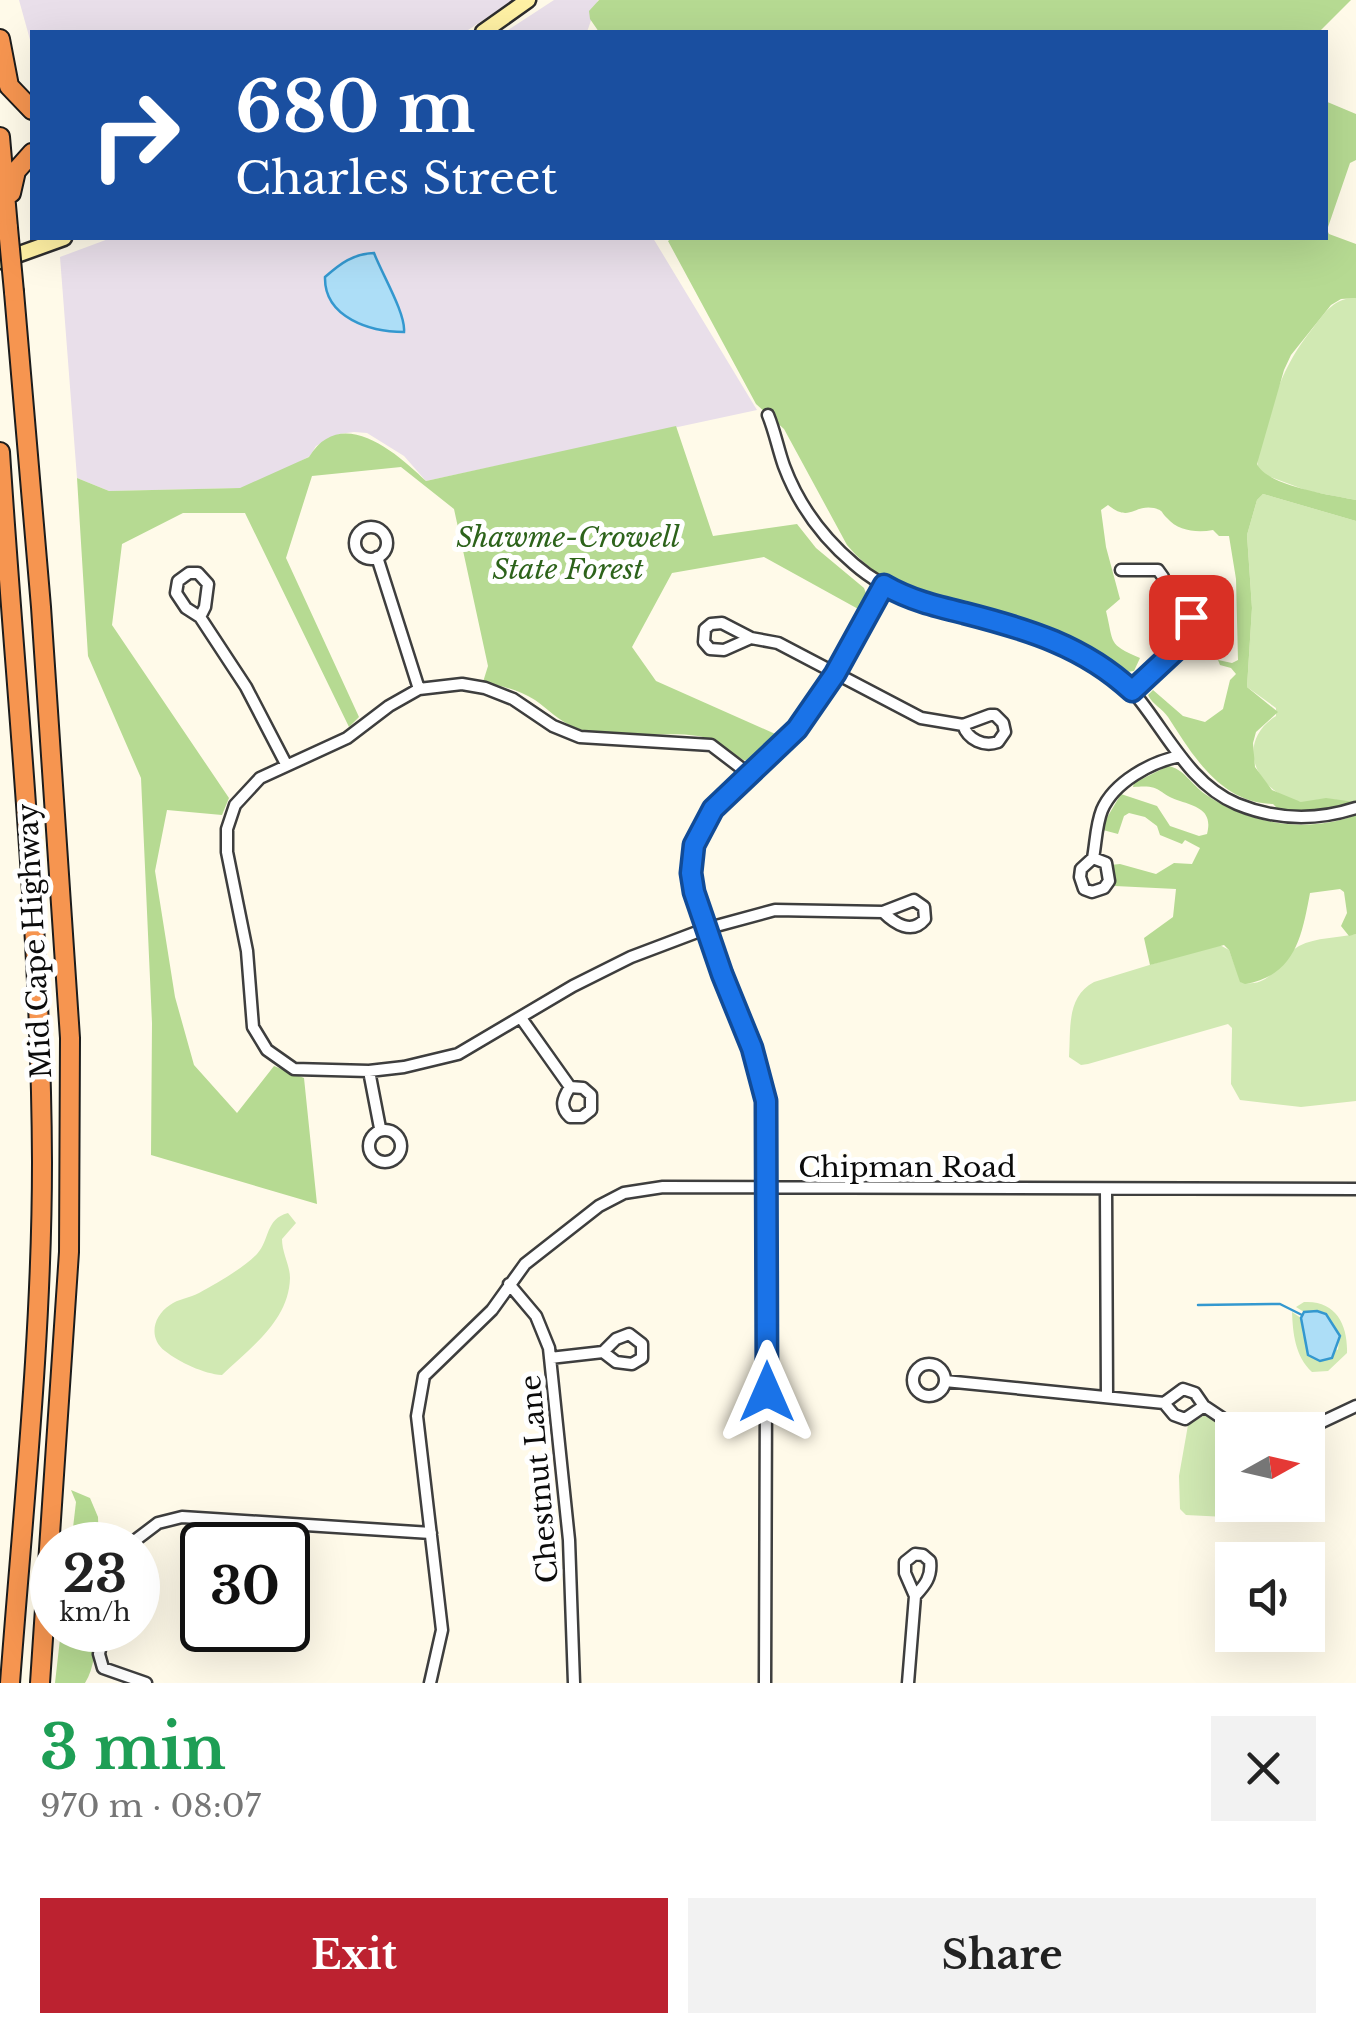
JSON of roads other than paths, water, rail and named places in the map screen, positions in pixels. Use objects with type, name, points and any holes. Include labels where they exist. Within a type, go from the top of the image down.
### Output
[{"type":"highway","points":[[0,39],[9,86],[30,108]]},
{"type":"highway","name":"Mid Cape Highway","points":[[0,137],[41,607],[70,1038],[68,1269],[40,1683]]},
{"type":"highway","points":[[8,228],[14,177],[30,155]]},
{"type":"highway","name":"Mid Cape Highway","points":[[0,452],[40,1012],[42,1127],[37,1312],[10,1683]]},
{"type":"main road","points":[[486,30],[528,0]]},
{"type":"main road","points":[[0,261],[58,240]]},
{"type":"street","points":[[768,416],[802,506],[837,549],[884,585],[931,606],[1055,639],[1087,656],[1132,691],[1180,756],[1227,799],[1262,813],[1306,818],[1356,808]]},
{"type":"street","points":[[377,557],[420,689]]},
{"type":"street","points":[[1122,570],[1158,570],[1163,577],[1163,593],[1196,624],[1192,635],[1132,691]]},
{"type":"street","points":[[765,1683],[768,1189],[764,1085],[705,930],[691,873],[694,845],[713,809],[797,729],[835,674],[884,585]]},
{"type":"street","points":[[200,617],[246,687],[286,764]]},
{"type":"street","points":[[751,638],[778,643],[921,718],[963,726]]},
{"type":"street","points":[[749,774],[710,745],[580,737],[554,726],[513,699],[484,688],[462,684],[420,689],[389,706],[347,738],[260,778],[235,805],[227,829],[228,862],[247,951],[252,1027],[267,1050],[294,1069],[369,1072],[404,1068],[458,1054],[572,986],[705,930],[776,910],[883,912]]},
{"type":"street","points":[[1093,858],[1101,812],[1116,790],[1146,768],[1180,756]]},
{"type":"street","points":[[521,1018],[570,1087]]},
{"type":"street","points":[[369,1072],[380,1128]]},
{"type":"street","name":"Chipman Road","points":[[430,1683],[442,1630],[417,1416],[421,1380],[492,1310],[538,1252],[624,1193],[663,1187],[1356,1189]]},
{"type":"street","points":[[1106,1190],[1107,1398]]},
{"type":"street","name":"Chestnut Lane","points":[[509,1284],[536,1316],[550,1358],[570,1540],[574,1683]]},
{"type":"street","points":[[550,1358],[603,1352]]},
{"type":"street","points":[[945,1381],[1164,1402],[1179,1390],[1188,1390],[1215,1413]]},
{"type":"street","points":[[1164,1402],[1174,1415],[1185,1420],[1204,1406]]},
{"type":"street","points":[[1325,1420],[1356,1406]]},
{"type":"street","points":[[160,1523],[182,1518],[431,1533]]},
{"type":"street","points":[[908,1683],[915,1596]]},
{"type":"street","points":[[99,1652],[103,1668],[146,1683]]},
{"type":"water","points":[[374,253],[397,305],[404,332],[352,320],[332,303],[327,291],[325,277],[331,272],[353,257]]},
{"type":"water","points":[[1304,1312],[1326,1314],[1340,1336],[1332,1358],[1320,1361],[1308,1355],[1301,1318]]},
{"type":"waterway","points":[[1198,1305],[1280,1304],[1302,1315]]},
{"type":"park label","name":"Shawme-Crowell State Forest","points":[[568,553]]}]
